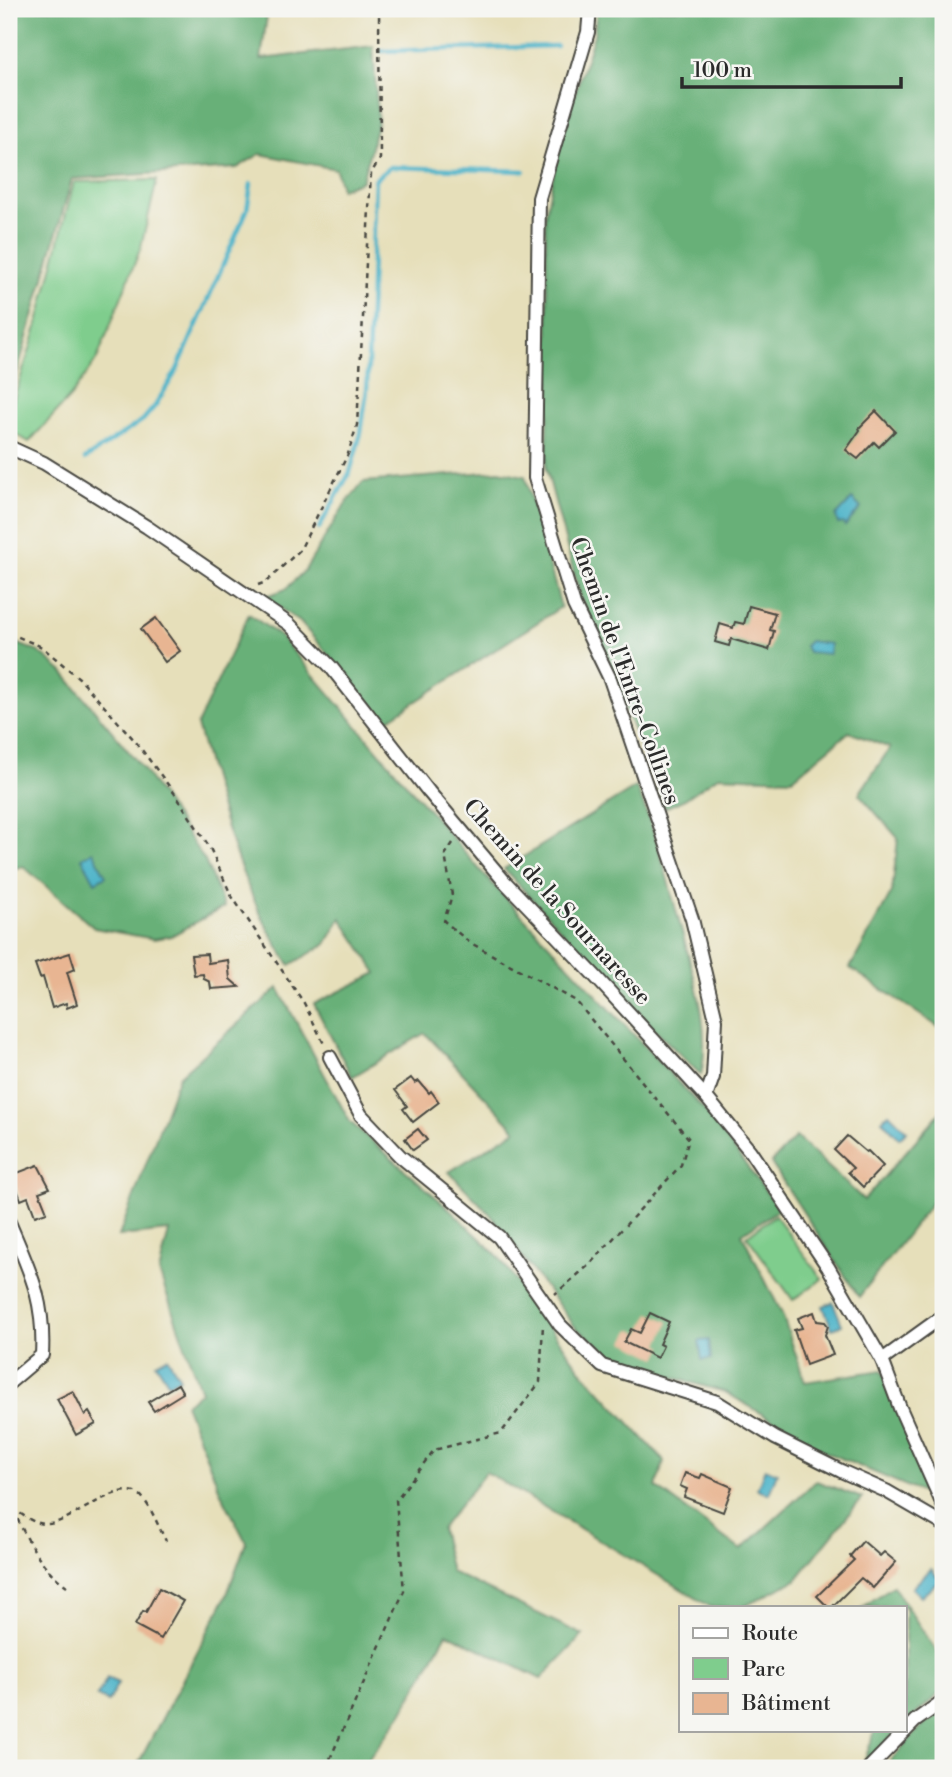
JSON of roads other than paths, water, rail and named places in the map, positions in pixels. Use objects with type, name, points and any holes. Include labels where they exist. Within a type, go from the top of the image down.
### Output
[{"type":"street","name":"Chemin de l'Entre-Collines","points":[[590,9],[588,32],[539,198],[535,478],[573,605],[610,679],[692,919],[716,1020],[713,1077],[706,1097]]},
{"type":"street","name":"Chemin de la Sournaresse","points":[[9,447],[44,463],[147,527],[289,624],[331,667],[461,831],[505,882],[706,1097],[750,1151],[828,1267],[882,1360],[943,1505]]},
{"type":"street","points":[[330,1057],[361,1115],[400,1156],[499,1237],[561,1325],[602,1366],[717,1402],[775,1438],[886,1491],[943,1524]]},
{"type":"street","points":[[9,1222],[38,1291],[44,1326],[43,1355],[9,1382]]},
{"type":"street","points":[[882,1360],[943,1316]]},
{"type":"street","points":[[906,1730],[943,1701]]},
{"type":"street","points":[[869,1768],[904,1732]]},
{"type":"water","points":[[852,499],[861,508],[845,526],[843,523],[838,524],[836,516]]},
{"type":"water","points":[[809,641],[830,644],[829,654],[808,652],[805,646]]},
{"type":"water","points":[[93,851],[106,876],[95,882],[82,858]]},
{"type":"water","points":[[889,1113],[907,1131],[899,1138],[882,1120]]},
{"type":"water","points":[[833,1302],[842,1325],[832,1329],[823,1306]]},
{"type":"water","points":[[709,1340],[711,1359],[702,1360],[699,1341]]},
{"type":"water","points":[[167,1357],[180,1378],[169,1384],[156,1363]]},
{"type":"water","points":[[765,1468],[777,1473],[769,1494],[757,1489]]},
{"type":"water","points":[[931,1569],[940,1580],[921,1597],[912,1588]]},
{"type":"water","points":[[107,1678],[118,1683],[108,1702],[97,1696]]},
{"type":"waterway","points":[[382,51],[557,46]]},
{"type":"waterway","points":[[319,528],[350,472],[361,433],[367,390],[375,179],[390,167],[524,171]]},
{"type":"waterway","points":[[85,459],[143,420],[177,370],[247,210],[251,184]]}]
